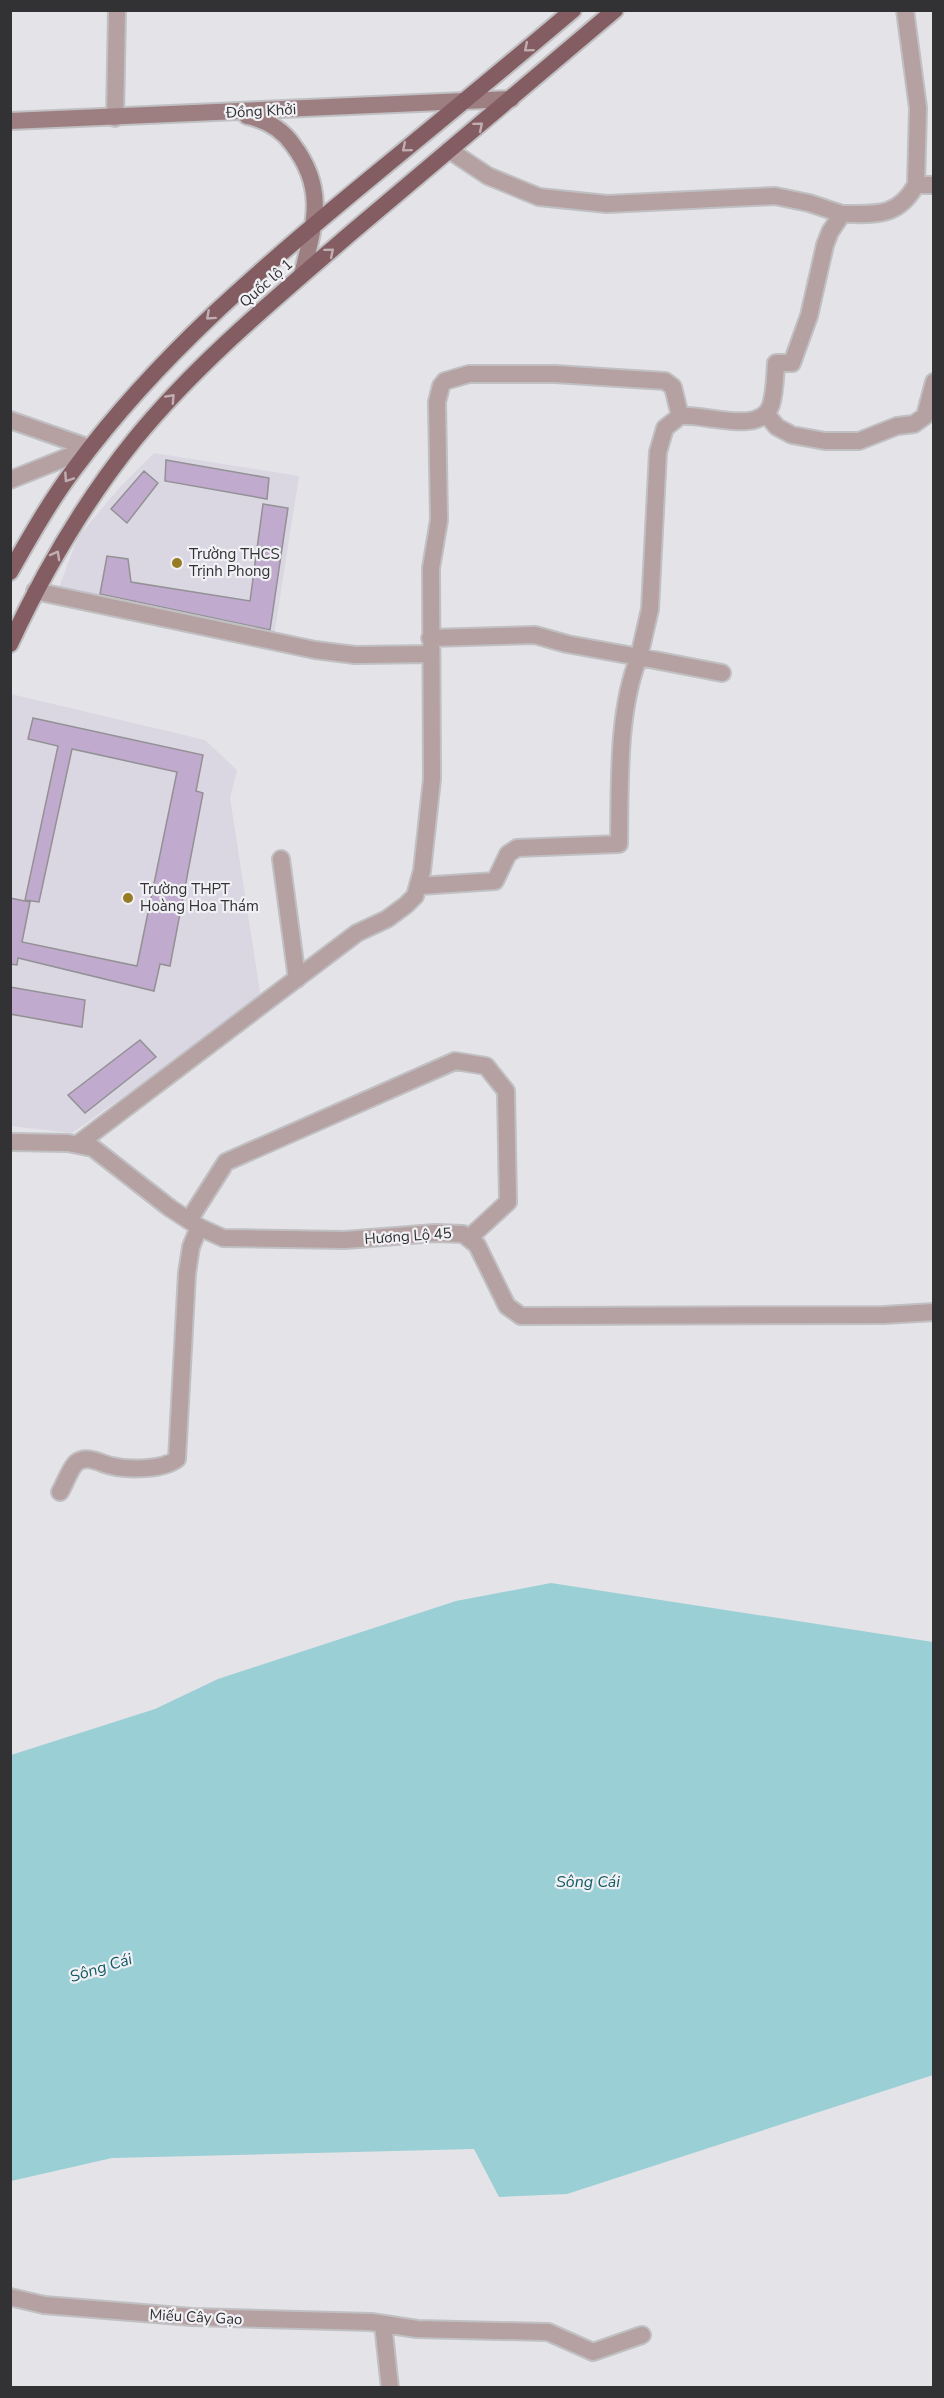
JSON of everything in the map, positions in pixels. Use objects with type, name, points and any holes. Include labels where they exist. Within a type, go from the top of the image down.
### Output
[{"type":"highway","name":"Quốc lộ 1","points":[[10,572],[38,523],[90,448],[154,373],[199,325],[314,224],[469,99],[573,10]]},
{"type":"highway","name":"Quốc lộ 1","points":[[10,644],[35,591],[64,540],[135,440],[216,353],[302,275],[615,10]]},
{"type":"main road","name":"Đồng Khởi","points":[[10,121],[228,113],[469,99],[511,99]]},
{"type":"main road","points":[[228,113],[257,118],[274,126],[288,138],[308,167],[316,201],[314,224],[302,275]]},
{"type":"street","points":[[115,118],[117,10]]},
{"type":"street","points":[[449,150],[488,176],[539,197],[607,204],[775,196],[809,203],[842,214],[881,214],[895,209],[911,194],[916,185],[918,108],[905,10]]},
{"type":"street","points":[[916,185],[933,185]]},
{"type":"street","points":[[419,886],[495,881],[508,854],[517,849],[619,844],[621,774],[627,702],[632,673],[639,657],[650,609],[658,452],[665,428],[680,416],[743,421],[759,419],[766,414],[771,404],[776,363],[792,363],[809,316],[825,245],[830,232],[842,214]]},
{"type":"street","points":[[78,1144],[357,933],[400,911],[415,896],[419,886],[432,779],[431,568],[440,520],[437,402],[441,386],[445,381],[469,374],[555,374],[665,381],[674,387],[680,416]]},
{"type":"street","points":[[766,414],[777,427],[792,435],[825,441],[859,441],[897,426],[914,424],[925,416],[933,382]]},
{"type":"street","points":[[10,420],[90,448]]},
{"type":"street","points":[[10,480],[90,448]]},
{"type":"street","points":[[35,591],[315,650],[355,655],[535,635],[567,644],[722,673]]},
{"type":"street","points":[[281,859],[297,978]]},
{"type":"street","points":[[60,1492],[75,1464],[86,1459],[116,1467],[162,1465],[177,1459],[187,1273],[194,1224],[226,1162],[455,1061],[486,1066],[506,1091],[508,1202],[470,1238]]},
{"type":"street","name":"Hương Lộ 45","points":[[10,1142],[78,1144],[93,1148],[158,1200],[194,1224],[223,1238],[345,1240],[455,1232],[470,1238],[477,1245],[502,1299],[511,1312],[521,1316],[873,1315],[933,1312]]},
{"type":"street","name":"Miếu Cây Gạo","points":[[10,2297],[32,2303],[98,2311],[232,2319],[383,2324],[417,2329],[548,2332],[593,2352],[642,2335]]},
{"type":"street","points":[[383,2324],[390,2388]]},
{"type":"shaded area","name":"Trường THCS Trịnh Phong","points":[[154,453],[299,476],[274,636],[58,590],[78,537],[120,487]]},
{"type":"shaded area","name":"Trường THPT Hoàng Hoa Thám","points":[[11,694],[205,740],[237,770],[230,798],[261,999],[72,1133],[11,1126]]},
{"type":"water","name":"Sông Cái","points":[[551,1583],[933,1642],[933,2075],[567,2194],[499,2197],[474,2149],[112,2158],[11,2181],[11,1755],[155,1709],[218,1679],[456,1601]]},
{"type":"building","points":[[166,460],[269,478],[267,499],[165,481]]},
{"type":"building","points":[[144,471],[158,483],[127,523],[111,509]]},
{"type":"building","points":[[263,504],[288,508],[270,630],[100,594],[107,556],[128,559],[131,582],[250,601]]},
{"type":"building","points":[[33,718],[203,755],[196,791],[203,793],[170,966],[160,964],[154,991],[18,958],[17,965],[10,964],[10,898],[30,902],[22,942],[137,966],[177,772],[72,749],[39,902],[25,900],[58,746],[28,739]]},
{"type":"building","points":[[10,987],[85,1000],[82,1027],[10,1014]]},
{"type":"building","points":[[140,1040],[156,1057],[85,1113],[68,1095]]},
{"type":"place","name":"Trường THCS Trịnh Phong","points":[[177,563]]},
{"type":"place","name":"Trường THPT Hoàng Hoa Thám","points":[[128,898]]}]
